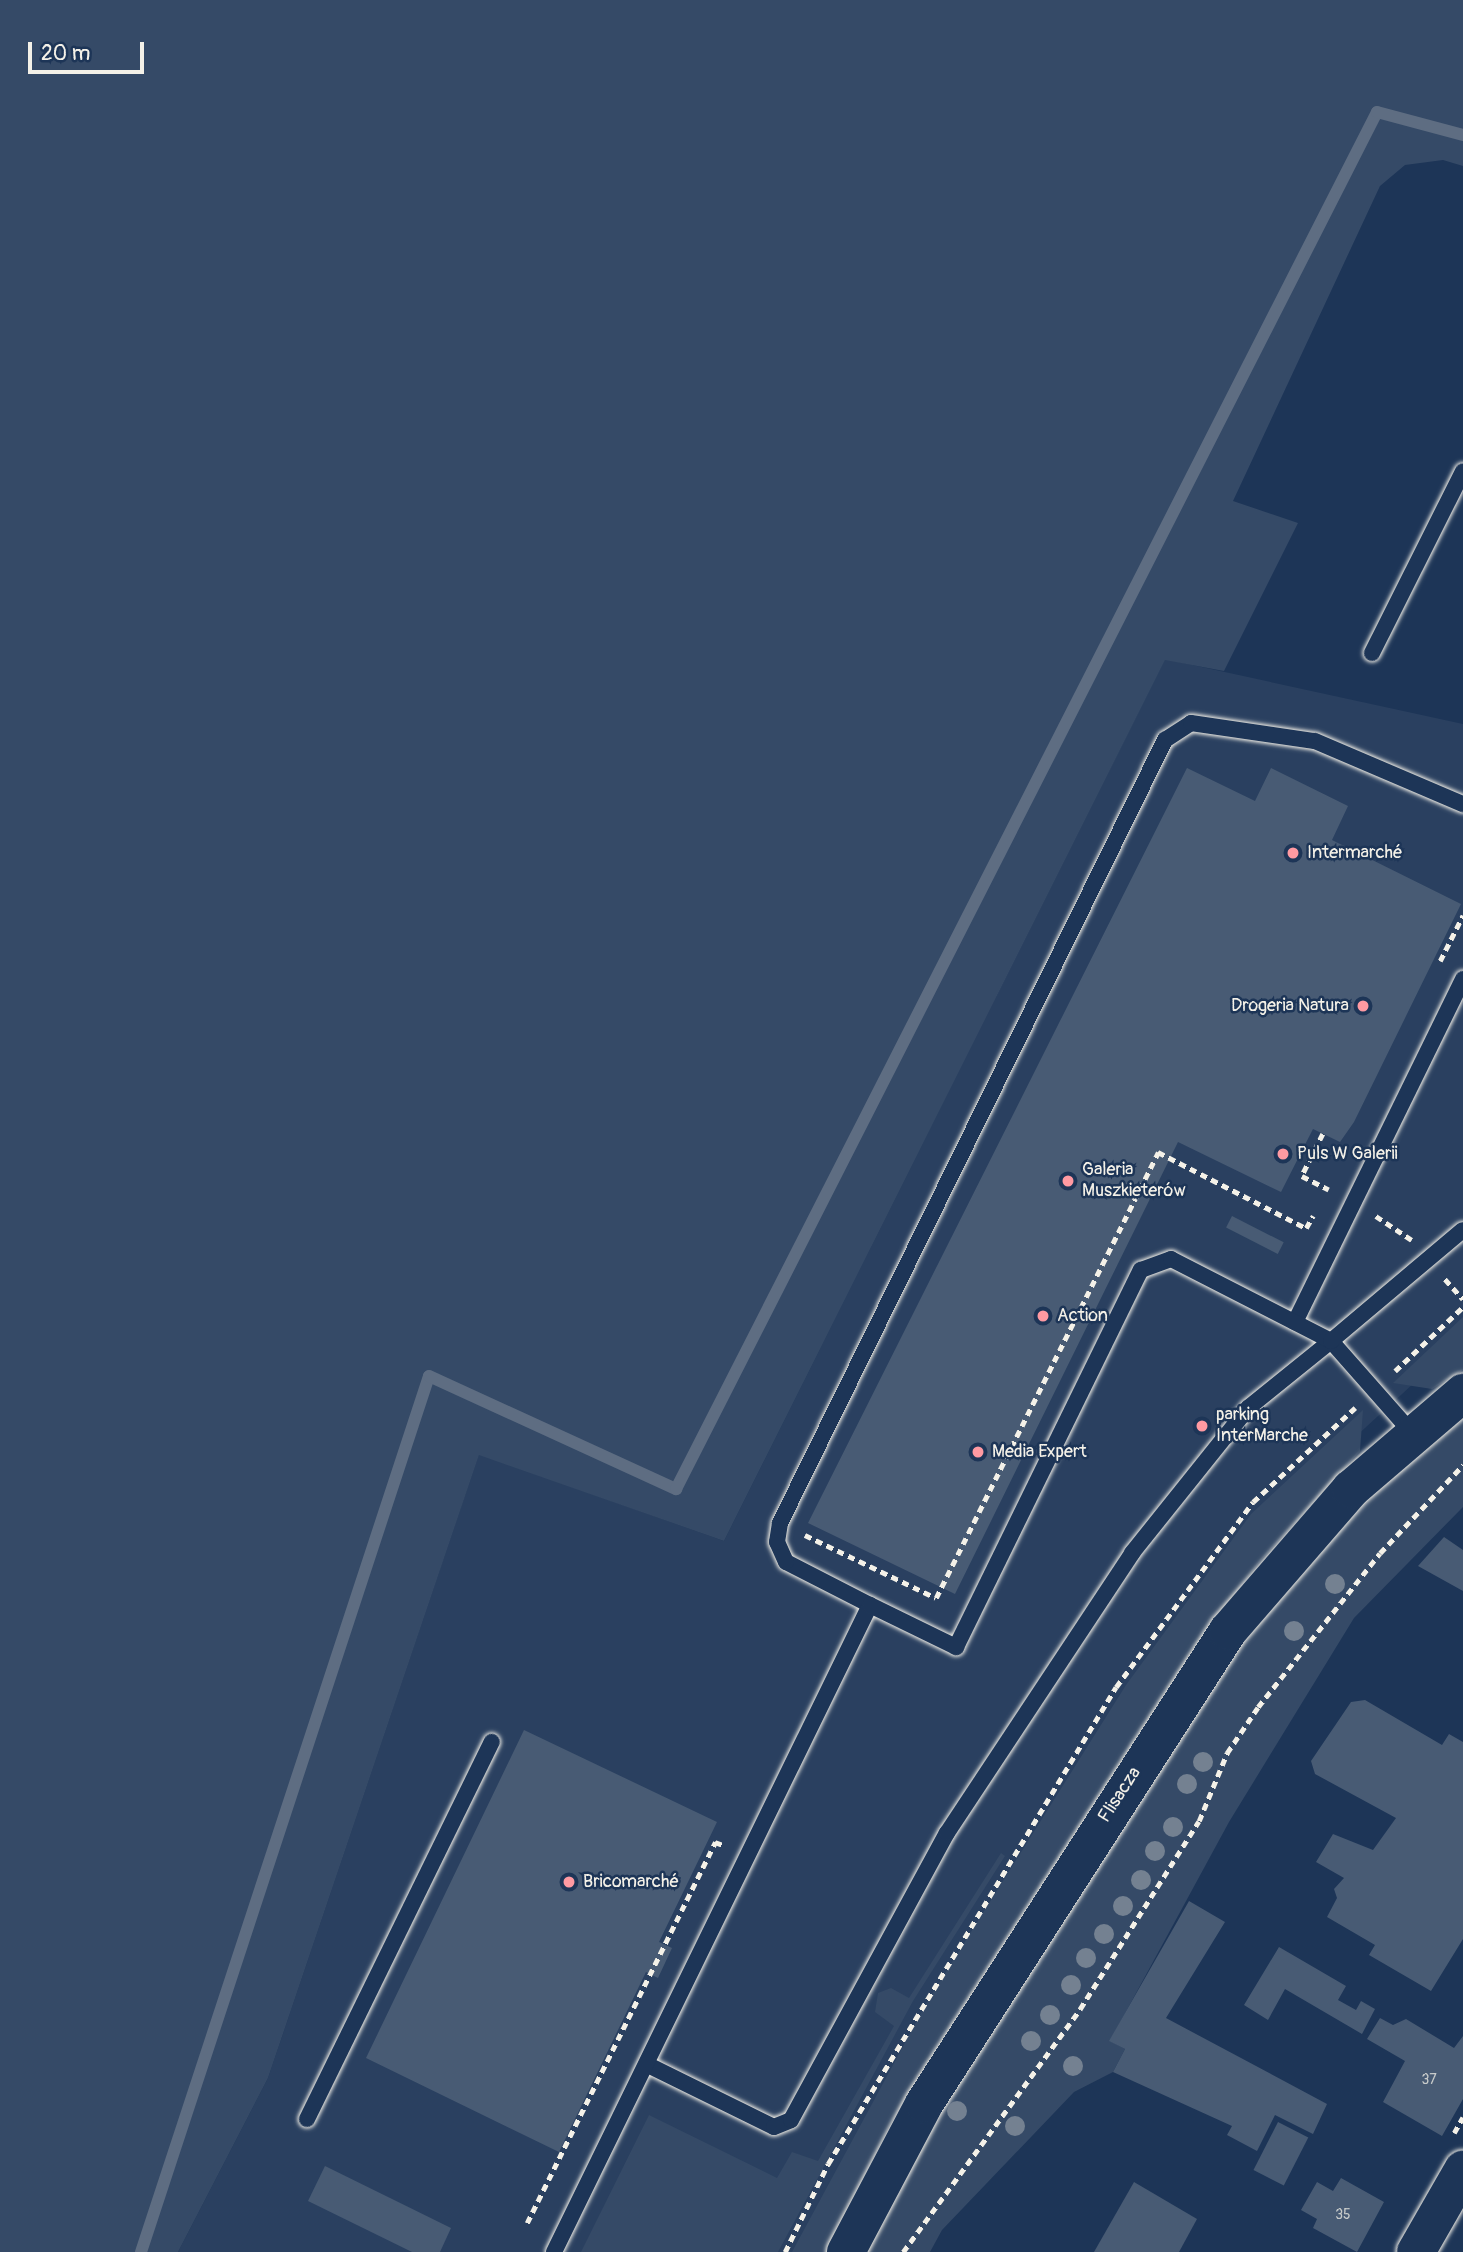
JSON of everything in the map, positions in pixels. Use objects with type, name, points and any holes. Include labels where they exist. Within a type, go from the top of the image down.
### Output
[{"type":"street","name":"Flisacza","points":[[846,2252],[924,2104],[1213,1651],[1289,1554],[1412,1433],[1463,1392]]},
{"type":"street","points":[[1416,2252],[1463,2170]]},
{"type":"lane","points":[[1372,653],[1463,471]]},
{"type":"lane","points":[[1412,1433],[1331,1341],[1171,1259],[1141,1270],[956,1647],[786,1562],[777,1542],[780,1523],[1165,740],[1191,723],[1315,741],[1463,804]]},
{"type":"lane","points":[[1295,1322],[1463,979]]},
{"type":"lane","points":[[648,2065],[774,2127],[791,2120],[947,1833],[1132,1553],[1248,1408],[1463,1230]]},
{"type":"lane","points":[[554,2252],[648,2065],[870,1605]]},
{"type":"lane","points":[[307,2119],[492,1742]]},
{"type":"path","points":[[785,2252],[828,2164],[1116,1687],[1253,1502],[1463,1307]]},
{"type":"path","points":[[903,2252],[1080,2009],[1199,1821],[1227,1752],[1250,1718],[1380,1553],[1463,1465]]},
{"type":"path","points":[[527,2222],[715,1842],[749,1857]]},
{"type":"shaded area","points":[[0,0],[1463,0],[1463,166],[1443,160],[1405,165],[1380,186],[1233,501],[1298,523],[1224,671],[1165,660],[724,1541],[479,1455],[268,2078],[178,2252],[0,2252]]},
{"type":"shaded area","points":[[1165,659],[1463,724],[1463,1338],[1266,1519],[800,2252],[178,2252],[268,2078],[479,1454],[724,1541]]},
{"type":"shaded area","points":[[1463,1317],[1463,1370],[1432,1389],[1393,1383]]},
{"type":"shaded area","points":[[1363,1410],[1360,1451],[1261,1560],[1200,1639],[890,2124],[827,2252],[792,2252],[927,2002],[1126,1685],[1251,1514]]},
{"type":"shaded area","points":[[1463,1415],[1463,1507],[1354,1618],[1229,1822],[1110,2041],[1125,2049],[1113,2072],[1074,2092],[942,2230],[930,2252],[866,2252],[927,2132],[1254,1624],[1378,1486]]},
{"type":"shaded area","points":[[1001,1853],[1005,1856],[913,2001],[778,2252],[581,2252],[649,2115],[777,2178],[792,2152],[818,2161],[894,2026],[875,2012],[878,1993],[891,1988],[909,1998]]},
{"type":"building","name":"Galeria Muszkieterów","points":[[1187,768],[1255,801],[1271,768],[1348,806],[1332,840],[1461,904],[1354,1122],[1340,1142],[1313,1129],[1281,1192],[1178,1142],[955,1594],[808,1523]]},
{"type":"building","points":[[1232,1216],[1284,1242],[1278,1254],[1226,1228]]},
{"type":"building","points":[[1444,1537],[1463,1550],[1463,1591],[1418,1566]]},
{"type":"building","points":[[1365,1700],[1442,1745],[1449,1734],[1463,1742],[1463,1939],[1431,1991],[1369,1955],[1375,1945],[1327,1917],[1337,1898],[1334,1889],[1344,1878],[1316,1862],[1333,1834],[1373,1850],[1396,1818],[1315,1774],[1311,1761],[1351,1702]]},
{"type":"building","name":"Bricomarché","points":[[524,1730],[717,1822],[659,1942],[672,1948],[658,1978],[646,1972],[559,2152],[366,2058]]},
{"type":"building","points":[[1189,1901],[1225,1922],[1166,2018],[1327,2104],[1313,2134],[1275,2115],[1257,2151],[1227,2135],[1232,2126],[1113,2072],[1125,2049],[1109,2041]]},
{"type":"building","points":[[1279,1947],[1346,1986],[1338,2000],[1356,2010],[1361,2001],[1375,2009],[1362,2034],[1285,1989],[1268,2020],[1244,2005]]},
{"type":"building","points":[[1380,2018],[1393,2025],[1406,2019],[1454,2048],[1463,2036],[1463,2099],[1442,2136],[1383,2102],[1405,2061],[1367,2039]]},
{"type":"building","points":[[1278,2122],[1308,2137],[1284,2186],[1253,2170]]},
{"type":"building","points":[[325,2166],[451,2228],[440,2252],[412,2252],[308,2201]]},
{"type":"building","points":[[1341,2178],[1384,2202],[1357,2252],[1313,2228],[1317,2219],[1301,2210],[1317,2182],[1333,2191]]},
{"type":"building","points":[[1134,2182],[1197,2219],[1179,2252],[1094,2252]]},
{"type":"waterway","points":[[141,2252],[429,1376],[676,1489],[1377,112],[1463,135]]},
{"type":"place","name":"Intermarché","points":[[1293,853]]},
{"type":"place","name":"Drogeria Natura","points":[[1363,1006]]},
{"type":"place","name":"Puls W Galerii","points":[[1283,1154]]},
{"type":"place","name":"Galeria Muszkieterów","points":[[1068,1181]]},
{"type":"place","name":"Action","points":[[1043,1316]]},
{"type":"place","name":"parking InterMarche","points":[[1202,1426]]},
{"type":"place","name":"Media Expert","points":[[978,1452]]},
{"type":"place","name":"Bricomarché","points":[[569,1882]]}]
